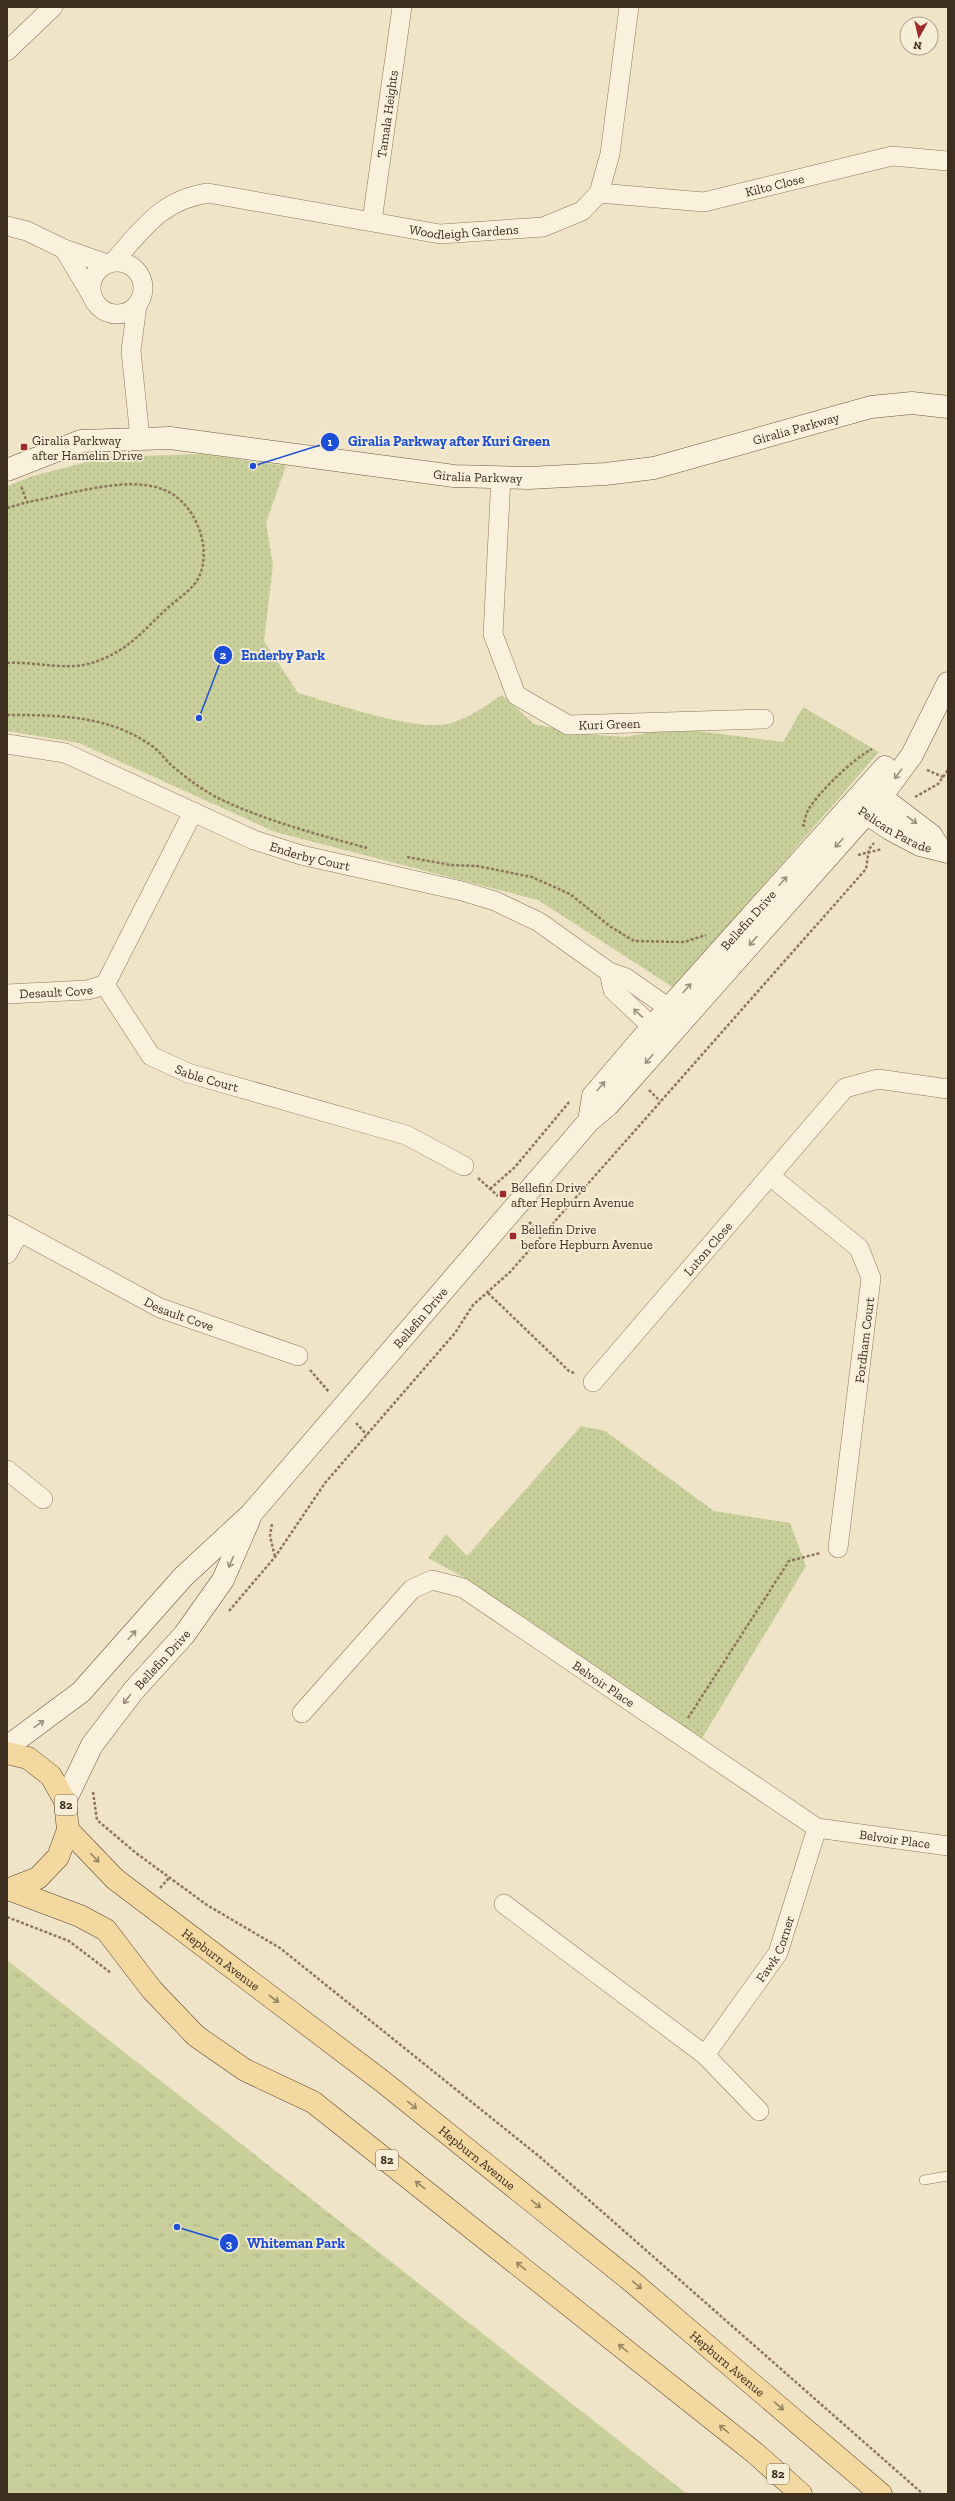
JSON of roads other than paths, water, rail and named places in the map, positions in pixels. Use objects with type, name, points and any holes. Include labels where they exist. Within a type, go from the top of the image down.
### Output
[{"type":"main road","name":"Giralia Parkway","points":[[11,468],[81,441],[170,438],[454,476],[529,478],[606,474],[654,468],[871,407],[912,403],[948,407]]},
{"type":"main road","name":"Bellefin Drive","points":[[7,1747],[81,1692],[183,1577],[252,1514],[589,1121],[608,1105],[659,1033],[859,809],[883,804],[912,756],[924,728],[948,683]]},
{"type":"main road","name":"Pelican Parade","points":[[859,809],[883,804],[920,844],[944,850]]},
{"type":"main road","name":"Bellefin Drive","points":[[65,1801],[92,1745],[134,1690],[184,1635],[223,1580],[252,1514]]},
{"type":"main road","name":"82","points":[[7,1753],[28,1758],[51,1776],[65,1801],[68,1830],[58,1857],[38,1878],[9,1890]]},
{"type":"main road","name":"Hepburn Avenue","points":[[68,1830],[115,1879],[388,2086],[630,2280],[881,2494]]},
{"type":"main road","name":"82","points":[[9,1890],[80,1916],[106,1930],[152,1990],[196,2036],[245,2070],[313,2102],[736,2438],[801,2494]]},
{"type":"street","points":[[7,51],[53,7]]},
{"type":"street","name":"Tamala Heights","points":[[372,221],[402,7]]},
{"type":"street","name":"Woodleigh Gardens","points":[[110,263],[157,213],[171,204],[196,194],[208,193],[440,234],[543,228],[582,211],[599,192],[610,154],[629,7]]},
{"type":"street","name":"Kilto Close","points":[[599,192],[704,202],[892,156],[948,161]]},
{"type":"street","points":[[7,226],[27,230],[64,249],[110,263],[126,263],[137,271]]},
{"type":"street","points":[[140,438],[131,351],[137,305],[143,286],[137,271],[144,228]]},
{"type":"street","points":[[64,249],[100,308],[113,314],[128,311],[137,305]]},
{"type":"street","points":[[92,296],[92,280],[100,268],[110,263]]},
{"type":"street","points":[[113,314],[131,351]]},
{"type":"street","name":"Kuri Green","points":[[501,477],[493,634],[516,695],[568,725],[764,718]]},
{"type":"street","name":"Enderby Court","points":[[7,744],[65,753],[254,840],[301,855],[462,890],[495,901],[539,922],[609,972],[626,978],[677,1013]]},
{"type":"street","points":[[105,985],[193,812]]},
{"type":"street","points":[[609,972],[613,990],[659,1033]]},
{"type":"street","name":"Desault Cove","points":[[7,994],[87,990],[105,985]]},
{"type":"street","name":"Sable Court","points":[[105,985],[151,1056],[188,1073],[406,1134],[464,1166]]},
{"type":"street","name":"Luton Close","points":[[593,1382],[845,1088],[878,1079],[948,1089]]},
{"type":"street","name":"Fordham Court","points":[[770,1176],[859,1248],[871,1278],[838,1548]]},
{"type":"street","points":[[7,1254],[14,1229]]},
{"type":"street","name":"Desault Cove","points":[[14,1229],[160,1308],[298,1356]]},
{"type":"street","points":[[7,1470],[43,1499]]},
{"type":"street","name":"Belvoir Place","points":[[302,1713],[412,1589],[432,1580],[463,1588],[817,1828],[948,1846]]},
{"type":"street","name":"Fawk Corner","points":[[705,2055],[778,1953],[817,1828]]},
{"type":"street","points":[[504,1904],[705,2055],[759,2111]]},
{"type":"lane","points":[[924,2180],[948,2176]]},
{"type":"place","name":"Giralia Parkway after Hamelin Drive","points":[[24,447]]},
{"type":"place","name":"Giralia Parkway after Kuri Green","points":[[253,466]]},
{"type":"place","name":"Enderby Park","points":[[199,718]]},
{"type":"place","name":"Bellefin Drive after Hepburn Avenue","points":[[503,1194]]},
{"type":"place","name":"Bellefin Drive before Hepburn Avenue","points":[[513,1236]]},
{"type":"place","name":"Whiteman Park","points":[[177,2227]]}]
